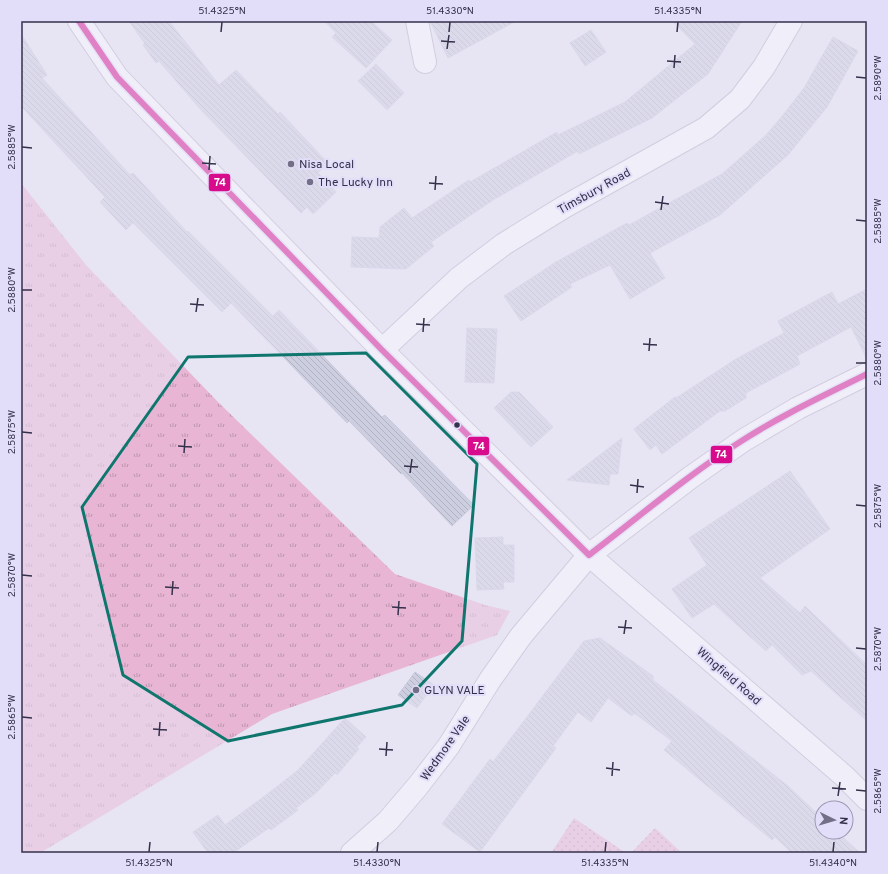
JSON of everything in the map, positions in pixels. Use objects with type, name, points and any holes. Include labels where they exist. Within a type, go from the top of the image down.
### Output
[{"type":"street","points":[[79,21],[118,77],[382,350],[589,555]]},
{"type":"street","points":[[417,21],[425,62]]},
{"type":"street","name":"Timsbury Road","points":[[382,350],[459,278],[504,244],[564,207],[706,128],[740,99],[764,67],[791,21]]},
{"type":"street","name":"Wedmore Vale","points":[[352,853],[388,821],[417,787],[448,747],[490,680],[521,636],[589,555],[691,477],[744,440],[798,408],[867,374]]},
{"type":"street","name":"Wingfield Road","points":[[589,555],[838,771],[867,799]]},
{"type":"highlighted area","points":[[366,353],[477,464],[462,641],[402,705],[228,741],[123,675],[82,507],[188,357]]},
{"type":"green space","points":[[21,183],[86,265],[218,402],[395,574],[485,605],[510,611],[497,635],[272,714],[40,853],[21,853]]},
{"type":"green space","points":[[574,818],[626,853],[551,853]]},
{"type":"green space","points":[[655,828],[682,853],[631,853]]},
{"type":"building","points":[[129,21],[169,21],[219,85],[236,70],[278,114],[280,112],[328,163],[318,173],[336,192],[313,214],[307,207],[301,213],[202,111],[159,61],[156,63],[143,45],[145,44]]},
{"type":"building","points":[[324,21],[371,21],[392,40],[366,68],[332,37],[336,33]]},
{"type":"building","points":[[430,21],[516,21],[448,58]]},
{"type":"building","points":[[672,21],[742,21],[708,74],[652,118],[579,154],[578,151],[493,200],[431,242],[434,246],[406,269],[351,267],[352,237],[379,238],[380,227],[404,208],[412,218],[469,180],[470,182],[557,132],[558,135],[625,102],[695,44]]},
{"type":"building","points":[[591,30],[606,52],[585,66],[570,43]]},
{"type":"building","points":[[21,34],[47,75],[42,78],[130,175],[133,173],[187,232],[188,231],[273,316],[279,310],[382,417],[385,415],[474,505],[452,526],[402,473],[401,474],[349,421],[347,423],[231,303],[222,312],[133,223],[126,230],[100,202],[105,197],[21,106]]},
{"type":"building","points":[[833,37],[858,51],[827,107],[788,155],[720,215],[650,253],[665,278],[630,299],[610,265],[570,284],[572,287],[521,321],[504,296],[556,262],[627,223],[629,225],[722,174],[766,135],[783,115],[804,88]]},
{"type":"building","points":[[376,64],[404,93],[387,110],[358,81]]},
{"type":"building","points":[[867,289],[867,359],[851,327],[797,356],[800,364],[746,393],[746,398],[725,411],[720,411],[662,454],[656,445],[650,450],[634,429],[675,397],[676,398],[736,359],[784,333],[778,321],[832,292],[838,304]]},
{"type":"building","points":[[467,328],[497,329],[494,383],[465,382]]},
{"type":"building","points":[[511,392],[519,392],[553,427],[531,447],[494,408]]},
{"type":"building","points":[[622,438],[618,474],[610,474],[609,485],[567,480]]},
{"type":"building","points":[[790,471],[830,529],[760,578],[800,613],[805,606],[867,665],[867,721],[811,671],[802,675],[772,645],[766,651],[714,604],[692,618],[672,589],[707,565],[689,538]]},
{"type":"building","points":[[503,537],[503,545],[514,545],[514,582],[503,582],[504,589],[477,590],[475,538]]},
{"type":"building","points":[[600,638],[653,676],[653,680],[788,786],[814,810],[814,840],[846,840],[860,853],[792,853],[775,837],[772,840],[664,750],[672,741],[634,713],[632,716],[608,698],[591,722],[578,712],[553,746],[556,748],[480,852],[442,824],[490,759],[493,762],[584,641]]},
{"type":"building","name":"GLYN VALE","points":[[415,672],[434,685],[417,708],[398,695]]},
{"type":"building","points":[[345,718],[366,737],[357,747],[359,749],[337,775],[335,773],[316,793],[296,808],[298,810],[271,830],[269,828],[233,853],[208,853],[193,832],[218,815],[225,825],[266,795],[297,771]]},
{"type":"transit line","name":"74","points":[[79,21],[117,77],[382,350],[589,555]]},
{"type":"transit line","name":"74","points":[[589,555],[684,481],[723,453],[788,414],[867,374]]},
{"type":"place","name":"Nisa Local","points":[[291,164]]},
{"type":"place","name":"The Lucky Inn","points":[[310,182]]},
{"type":"place","name":"GLYN VALE","points":[[416,690]]}]
